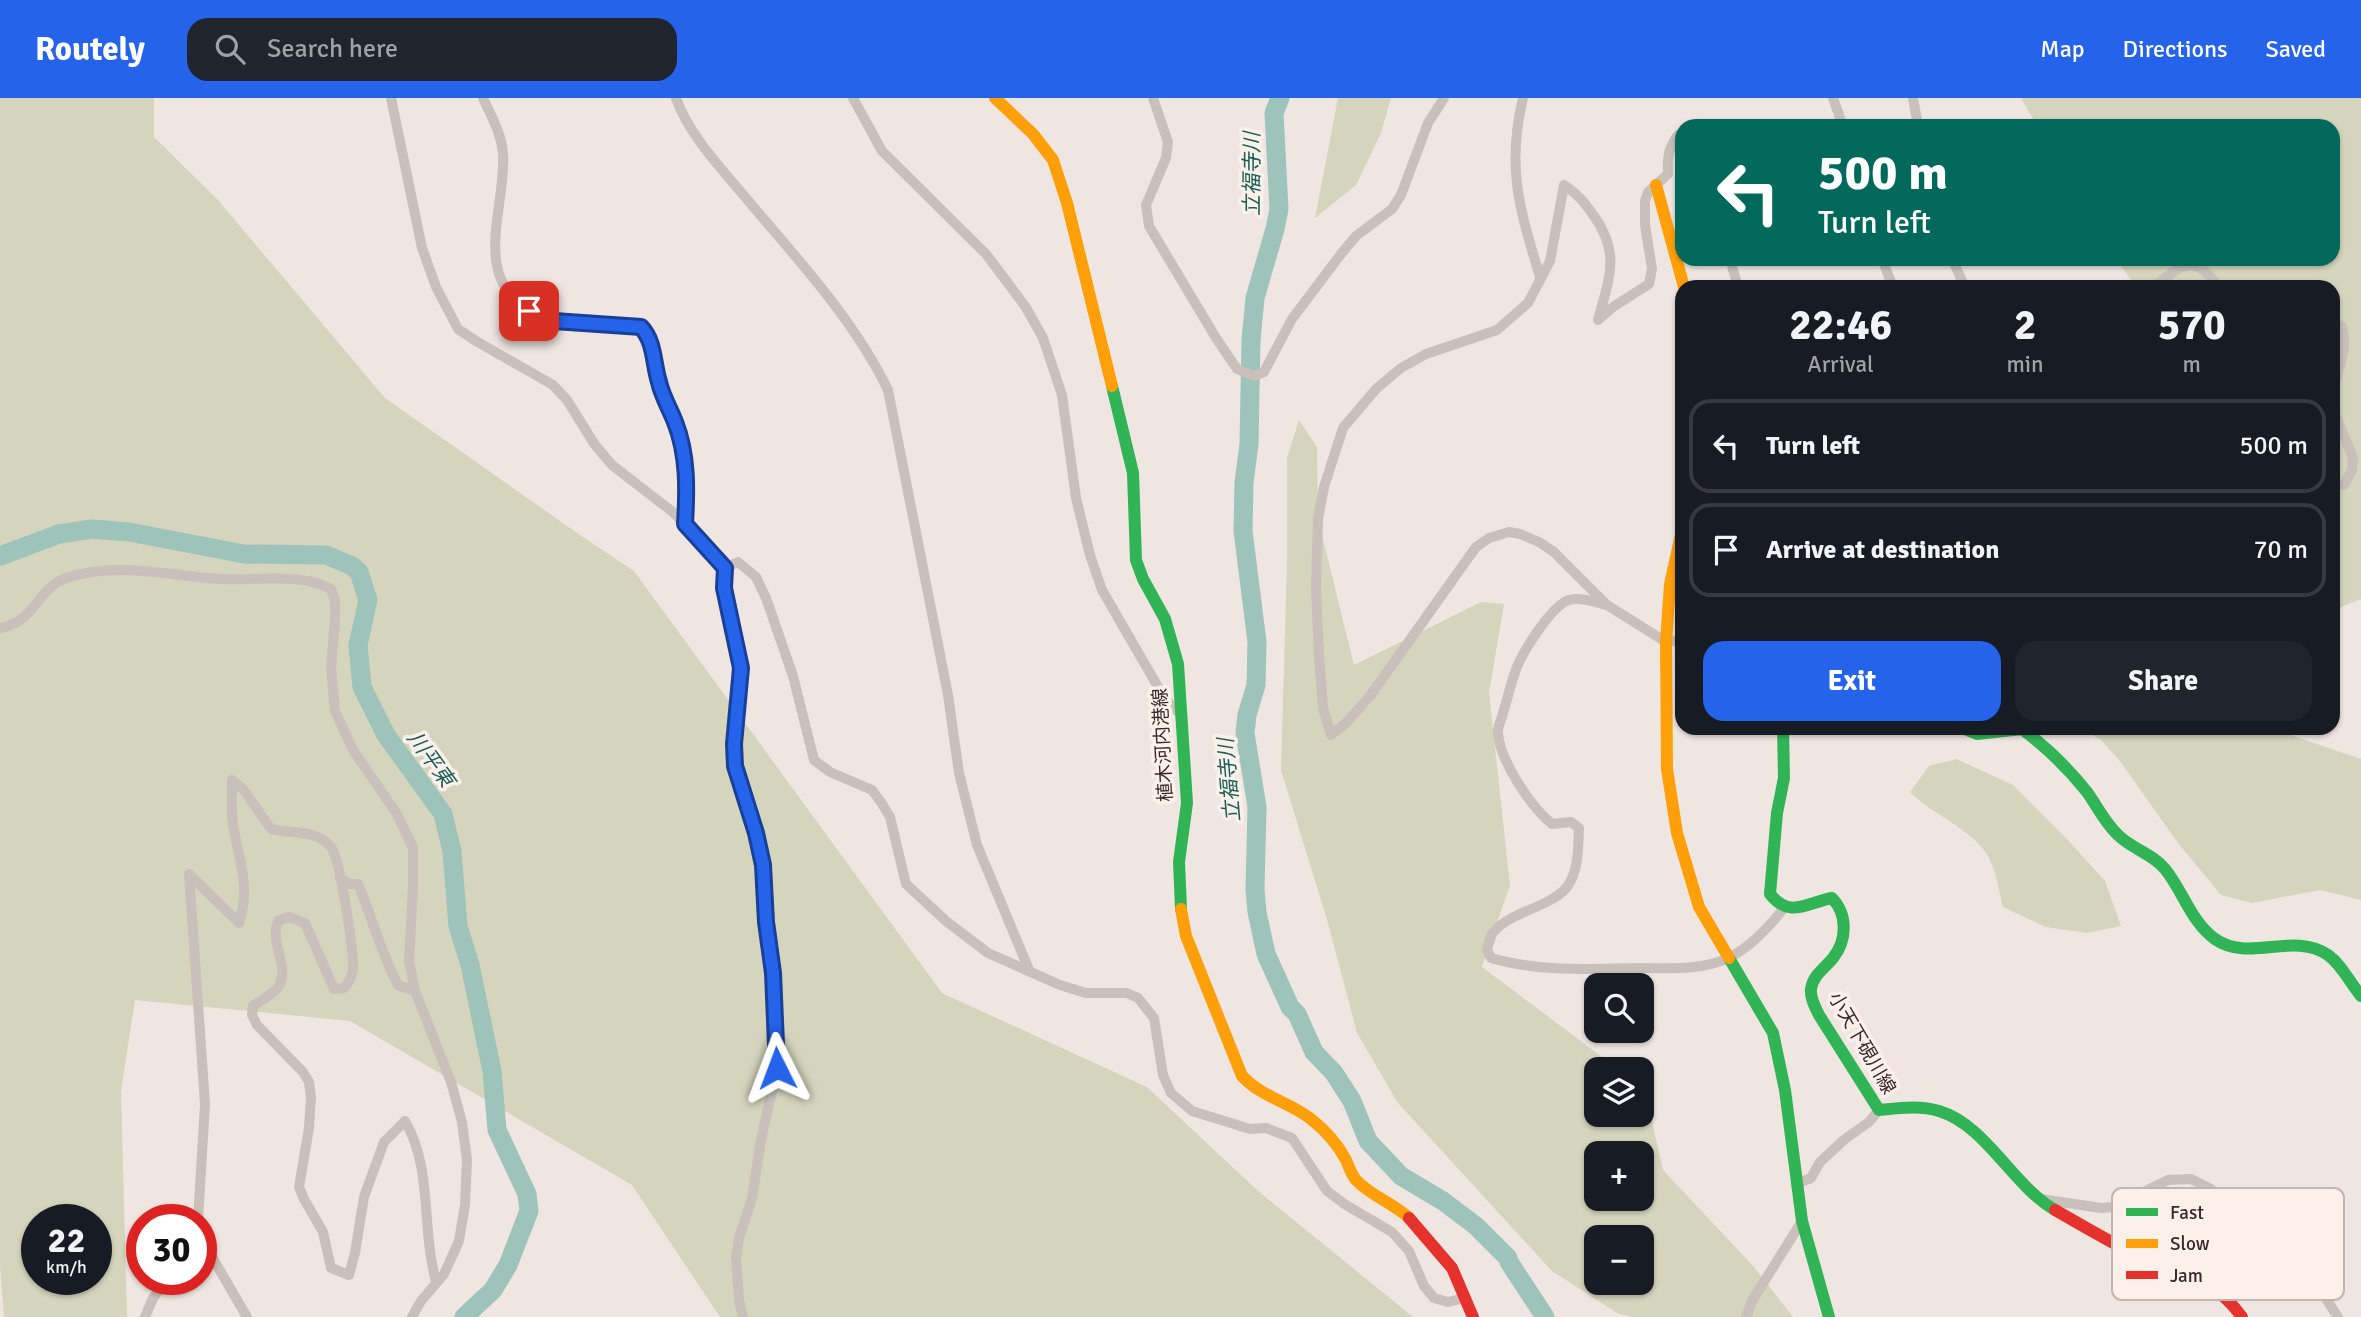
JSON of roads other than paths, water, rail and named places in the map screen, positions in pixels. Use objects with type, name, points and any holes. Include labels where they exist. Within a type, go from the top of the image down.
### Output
[{"type":"main road","name":"植木河内港線","points":[[995,98],[1033,134],[1053,160],[1067,203],[1133,473],[1136,560],[1165,619],[1178,664],[1187,803],[1179,862],[1179,898],[1186,936],[1242,1076],[1255,1090],[1293,1107],[1326,1132],[1345,1158],[1354,1178],[1372,1194],[1407,1215],[1452,1268],[1473,1317]]},
{"type":"main road","points":[[1656,185],[1675,254]]},
{"type":"main road","points":[[1675,562],[1670,584],[1666,642],[1667,769],[1677,833],[1699,907],[1773,1033],[1785,1090],[1802,1221],[1829,1317]]},
{"type":"main road","points":[[1783,735],[1784,778],[1777,813],[1770,894],[1784,908]]},
{"type":"main road","points":[[2031,735],[2080,784],[2120,836],[2164,867],[2200,925],[2217,940],[2236,948],[2250,950],[2304,945],[2318,948],[2329,956],[2361,996]]},
{"type":"main road","name":"小天下硯川線","points":[[1784,908],[1793,909],[1817,899],[1832,898],[1840,905],[1845,920],[1843,938],[1836,953],[1814,980],[1811,992],[1815,1006],[1879,1110],[1923,1108],[1950,1114],[1969,1128],[2037,1199],[2112,1240]]},
{"type":"main road","name":"小天下硯川線","points":[[2228,1300],[2242,1317]]},
{"type":"street","points":[[390,98],[422,248],[436,287],[458,328],[475,341],[553,385],[567,400],[595,445],[612,465],[685,524],[725,568],[724,588],[741,668],[734,733],[735,766],[763,865],[766,922],[773,973],[777,1068],[761,1140],[752,1198],[736,1258],[743,1317]]},
{"type":"street","points":[[483,98],[501,137],[503,156],[494,246],[497,264],[507,290],[529,311],[554,321],[644,329],[653,349],[660,388],[676,424],[683,451],[687,487],[685,524]]},
{"type":"street","points":[[676,98],[685,120],[719,166],[838,308],[872,356],[888,390],[948,695],[959,773],[977,845],[1030,972]]},
{"type":"street","points":[[853,98],[882,151],[986,254],[1025,306],[1043,338],[1062,395],[1076,498],[1102,590],[1165,699],[1181,715]]},
{"type":"street","points":[[1153,98],[1168,142],[1166,158],[1146,205],[1149,226],[1237,369],[1254,376],[1264,372],[1292,319],[1356,236],[1392,209],[1401,195],[1428,123],[1444,98]]},
{"type":"street","points":[[1523,98],[1516,127],[1514,152],[1518,205],[1540,277]]},
{"type":"street","points":[[1833,98],[1840,119]]},
{"type":"street","points":[[1913,98],[1917,119]]},
{"type":"street","points":[[1675,139],[1667,159],[1668,174],[1647,192],[1645,201],[1645,225],[1652,269],[1649,284],[1598,320],[1610,273],[1611,252],[1603,228],[1575,191],[1564,185],[1550,261],[1528,303],[1497,330],[1426,354],[1401,368],[1376,389],[1343,428],[1324,487],[1318,519],[1316,589],[1323,708],[1331,735],[1346,723],[1370,696],[1476,547],[1489,538],[1509,532],[1539,542],[1554,552],[1607,605],[1666,642],[1675,641]]},
{"type":"street","points":[[2164,280],[2183,266]]},
{"type":"street","points":[[2198,266],[2208,271],[2214,280]]},
{"type":"street","points":[[2340,325],[2346,339],[2340,367]]},
{"type":"street","points":[[2340,426],[2353,458],[2352,470],[2344,485],[2340,485]]},
{"type":"street","points":[[725,568],[738,562],[756,577],[789,665],[814,760],[830,772],[872,790],[881,802],[890,817],[906,884],[946,921],[988,953],[1060,985],[1086,993],[1127,993],[1139,998],[1154,1018],[1164,1075],[1171,1093],[1192,1111],[1250,1129],[1266,1128],[1292,1138],[1327,1191],[1392,1232],[1409,1251],[1424,1286],[1434,1298],[1448,1302],[1465,1298]]},
{"type":"street","points":[[0,628],[21,622],[43,595],[58,582],[100,570],[126,569],[221,579],[291,579],[319,583],[331,589],[335,601],[331,667],[335,711],[353,750],[397,814],[413,848],[409,961],[415,991],[450,1082],[462,1122],[467,1160],[465,1205],[459,1241],[444,1275],[421,1301],[412,1317]]},
{"type":"street","points":[[1607,605],[1580,599],[1568,600],[1553,611],[1519,663],[1510,686],[1498,732],[1509,765],[1525,795],[1542,816],[1552,824],[1571,822],[1578,828],[1578,852],[1574,873],[1566,888],[1504,924],[1493,934],[1487,950],[1491,958],[1512,964],[1589,971],[1701,967],[1728,958],[1769,927],[1784,908]]},
{"type":"street","points":[[199,1204],[205,1104],[189,874],[239,923],[246,903],[244,877],[233,822],[232,780],[243,789],[271,829],[317,836],[332,848],[340,878],[352,944],[353,967],[350,981],[344,988],[334,989],[305,923],[289,917],[278,921],[274,931],[283,975],[278,988],[253,1006],[252,1015],[257,1025],[303,1072],[309,1083],[309,1128],[299,1187],[323,1232],[331,1268],[349,1275],[364,1197],[384,1142],[405,1121],[413,1134],[423,1171],[430,1251],[436,1283]]},
{"type":"street","points":[[340,878],[349,884],[358,884],[391,973],[398,985],[415,991]]},
{"type":"street","points":[[1796,1184],[1811,1178],[1820,1161],[1869,1122],[1879,1110]]},
{"type":"street","points":[[2152,1188],[2168,1180],[2192,1179],[2209,1188]]},
{"type":"street","points":[[2037,1199],[2112,1207]]},
{"type":"street","points":[[1746,1317],[1752,1301],[1802,1221]]},
{"type":"street","points":[[217,1266],[247,1317]]},
{"type":"street","points":[[145,1317],[155,1295]]},
{"type":"street","points":[[2327,1300],[2338,1317]]},
{"type":"waterway","name":"立福寺川","points":[[1280,98],[1274,113],[1279,209],[1255,298],[1243,531],[1257,642],[1256,685],[1245,733],[1257,807],[1257,912],[1266,954],[1314,1052],[1334,1073],[1352,1101],[1368,1141],[1401,1176],[1443,1201],[1476,1226],[1508,1258],[1545,1317]]},
{"type":"waterway","name":"川平東","points":[[0,556],[59,534],[92,529],[129,532],[244,554],[326,555],[352,566],[359,572],[368,600],[358,645],[362,687],[386,735],[443,814],[452,851],[458,926],[470,965],[492,1071],[497,1130],[527,1194],[529,1211],[508,1265],[493,1290],[464,1317]]}]
